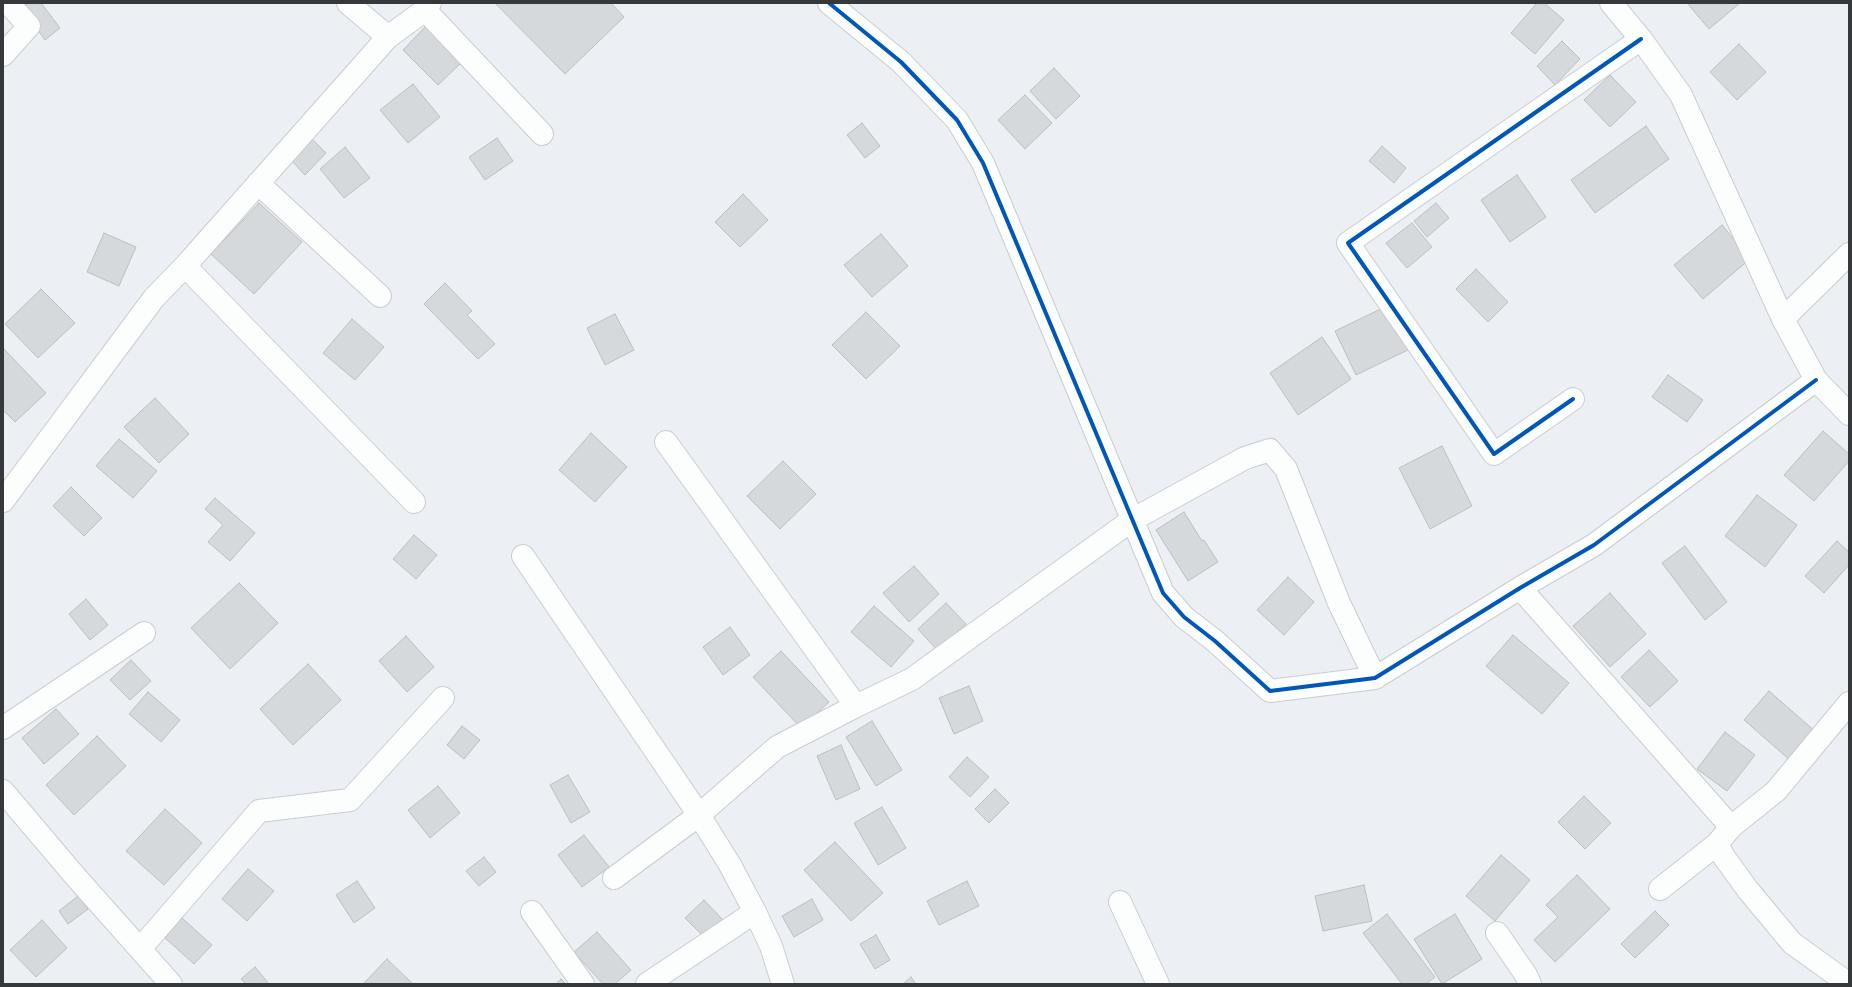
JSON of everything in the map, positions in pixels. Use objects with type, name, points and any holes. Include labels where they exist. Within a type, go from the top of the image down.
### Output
[{"type":"street","points":[[3,54],[29,26],[8,3]]},
{"type":"street","points":[[348,3],[388,37]]},
{"type":"street","points":[[829,3],[901,62],[957,120],[983,163],[1162,593],[1184,617],[1215,641],[1270,691],[1375,678],[1520,588],[1594,545],[1816,380]]},
{"type":"street","points":[[1611,3],[1641,39],[1681,95],[1783,319],[1816,380],[1849,414]]},
{"type":"street","points":[[3,501],[154,298],[185,266],[388,37],[427,7],[542,134]]},
{"type":"street","points":[[1573,399],[1494,454],[1348,243],[1641,39]]},
{"type":"street","points":[[258,183],[380,296]]},
{"type":"street","points":[[1783,319],[1849,254]]},
{"type":"street","points":[[185,266],[414,502]]},
{"type":"street","points":[[666,442],[856,706]]},
{"type":"street","points":[[614,878],[699,815],[777,747],[856,706],[912,680],[1132,520],[1245,458],[1270,450],[1286,469],[1339,603],[1375,678]]},
{"type":"street","points":[[523,556],[699,815],[730,865],[771,946],[783,984]]},
{"type":"street","points":[[1520,588],[1731,827]]},
{"type":"street","points":[[3,728],[144,633]]},
{"type":"street","points":[[140,949],[259,811],[350,800],[443,698]]},
{"type":"street","points":[[1660,889],[1717,844],[1731,827],[1776,791],[1849,703]]},
{"type":"street","points":[[3,791],[80,882],[170,984]]},
{"type":"street","points":[[1717,844],[1724,857],[1748,890],[1792,943],[1849,984]]},
{"type":"street","points":[[1120,902],[1158,984]]},
{"type":"street","points":[[532,912],[583,984]]},
{"type":"street","points":[[647,984],[755,912]]},
{"type":"street","points":[[1497,932],[1526,975],[1530,984]]},
{"type":"building","points":[[28,3],[41,3],[60,28],[45,40],[22,8]]},
{"type":"building","points":[[495,3],[611,3],[624,17],[565,74]]},
{"type":"building","points":[[1537,3],[1544,3],[1564,20],[1535,54],[1511,33]]},
{"type":"building","points":[[1687,3],[1740,3],[1709,29]]},
{"type":"building","points":[[427,25],[463,61],[438,85],[403,50]]},
{"type":"building","points":[[1562,41],[1580,59],[1555,85],[1537,66]]},
{"type":"building","points":[[1739,44],[1766,72],[1737,100],[1710,72]]},
{"type":"building","points":[[1054,68],[1080,96],[1056,119],[1030,91]]},
{"type":"building","points":[[1610,75],[1636,102],[1610,127],[1584,100]]},
{"type":"building","points":[[413,84],[440,117],[408,143],[380,110]]},
{"type":"building","points":[[1025,95],[1052,123],[1025,149],[998,120]]},
{"type":"building","points":[[862,123],[880,146],[865,158],[847,135]]},
{"type":"building","points":[[1646,126],[1669,159],[1595,213],[1571,180]]},
{"type":"building","points":[[311,138],[326,153],[305,175],[290,159]]},
{"type":"building","points":[[497,138],[513,161],[485,180],[469,157]]},
{"type":"building","points":[[1382,146],[1406,168],[1394,183],[1369,161]]},
{"type":"building","points":[[345,147],[370,178],[344,198],[320,169]]},
{"type":"building","points":[[1517,175],[1546,217],[1510,242],[1481,200]]},
{"type":"building","points":[[743,194],[768,220],[740,247],[715,222]]},
{"type":"building","points":[[259,203],[302,242],[254,294],[211,254]]},
{"type":"building","points":[[1436,203],[1449,218],[1427,237],[1414,221]]},
{"type":"building","points":[[1412,223],[1432,247],[1407,268],[1386,243]]},
{"type":"building","points":[[1722,225],[1750,259],[1703,299],[1674,265]]},
{"type":"building","points":[[104,233],[136,247],[119,286],[87,272]]},
{"type":"building","points":[[881,234],[908,266],[872,297],[844,265]]},
{"type":"building","points":[[1476,269],[1508,302],[1488,322],[1456,289]]},
{"type":"building","points":[[445,283],[472,311],[467,315],[495,344],[478,359],[424,304]]},
{"type":"building","points":[[41,289],[75,323],[38,358],[5,324]]},
{"type":"building","points":[[1391,304],[1412,348],[1356,375],[1335,331]]},
{"type":"building","points":[[866,312],[900,346],[866,379],[832,345]]},
{"type":"building","points":[[615,314],[634,350],[605,365],[587,328]]},
{"type":"building","points":[[352,319],[384,347],[355,380],[323,353]]},
{"type":"building","points":[[1322,337],[1351,379],[1298,415],[1270,373]]},
{"type":"building","points":[[3,348],[46,393],[15,422],[3,410]]},
{"type":"building","points":[[1668,375],[1703,400],[1687,422],[1652,397]]},
{"type":"building","points":[[155,398],[189,434],[159,463],[124,427]]},
{"type":"building","points":[[1823,431],[1849,454],[1849,461],[1814,501],[1784,475]]},
{"type":"building","points":[[591,433],[627,467],[595,502],[559,470]]},
{"type":"building","points":[[119,439],[157,471],[133,498],[96,466]]},
{"type":"building","points":[[1442,446],[1472,506],[1430,529],[1399,468]]},
{"type":"building","points":[[783,461],[816,494],[780,529],[747,496]]},
{"type":"building","points":[[71,487],[102,518],[84,536],[53,506]]},
{"type":"building","points":[[1757,495],[1797,525],[1765,567],[1725,536]]},
{"type":"building","points":[[215,498],[255,533],[230,561],[208,542],[223,525],[205,509]]},
{"type":"building","points":[[1184,512],[1202,541],[1204,540],[1218,562],[1188,581],[1156,530]]},
{"type":"building","points":[[414,535],[437,555],[416,579],[393,559]]},
{"type":"building","points":[[1837,541],[1849,552],[1849,565],[1824,593],[1805,576]]},
{"type":"building","points":[[1685,546],[1727,602],[1705,620],[1662,563]]},
{"type":"building","points":[[914,566],[939,594],[909,622],[883,593]]},
{"type":"building","points":[[1288,577],[1314,602],[1284,635],[1257,610]]},
{"type":"building","points":[[239,583],[278,623],[230,669],[191,628]]},
{"type":"building","points":[[1610,593],[1646,634],[1610,667],[1573,626]]},
{"type":"building","points":[[86,599],[108,625],[90,640],[69,614]]},
{"type":"building","points":[[946,603],[966,624],[937,650],[918,629]]},
{"type":"building","points":[[874,606],[914,641],[891,667],[851,632]]},
{"type":"building","points":[[730,627],[750,655],[723,675],[703,647]]},
{"type":"building","points":[[1513,635],[1569,683],[1542,714],[1486,666]]},
{"type":"building","points":[[406,636],[434,667],[407,692],[379,661]]},
{"type":"building","points":[[1649,650],[1678,681],[1650,707],[1621,677]]},
{"type":"building","points":[[781,651],[829,702],[801,728],[753,677]]},
{"type":"building","points":[[131,660],[151,681],[130,700],[110,680]]},
{"type":"building","points":[[308,664],[341,700],[293,745],[260,709]]},
{"type":"building","points":[[969,686],[983,721],[954,734],[939,698]]},
{"type":"building","points":[[1769,691],[1816,732],[1791,761],[1744,720]]},
{"type":"building","points":[[148,692],[180,720],[161,742],[129,714]]},
{"type":"building","points":[[56,709],[79,734],[44,764],[22,738]]},
{"type":"building","points":[[872,721],[902,770],[876,786],[846,737]]},
{"type":"building","points":[[462,726],[480,740],[464,759],[447,745]]},
{"type":"building","points":[[1725,732],[1755,755],[1727,791],[1697,769]]},
{"type":"building","points":[[97,736],[126,766],[74,815],[46,785]]},
{"type":"building","points":[[841,745],[860,789],[836,800],[817,756]]},
{"type":"building","points":[[967,757],[989,777],[970,797],[949,777]]},
{"type":"building","points":[[568,775],[590,812],[571,823],[550,785]]},
{"type":"building","points":[[438,786],[460,813],[430,838],[408,810]]},
{"type":"building","points":[[995,789],[1009,803],[989,823],[975,809]]},
{"type":"building","points":[[1584,796],[1611,823],[1585,849],[1558,822]]},
{"type":"building","points":[[882,807],[906,848],[878,865],[854,823]]},
{"type":"building","points":[[165,809],[202,843],[164,885],[126,851]]},
{"type":"building","points":[[584,835],[609,867],[582,887],[558,855]]},
{"type":"building","points":[[835,842],[883,893],[851,921],[804,870]]},
{"type":"building","points":[[1501,855],[1530,880],[1495,921],[1466,896]]},
{"type":"building","points":[[484,857],[496,872],[479,886],[466,871]]},
{"type":"building","points":[[248,869],[274,891],[247,921],[222,899]]},
{"type":"building","points":[[1577,875],[1610,909],[1555,962],[1534,940],[1558,917],[1546,905]]},
{"type":"building","points":[[357,881],[375,908],[354,923],[336,895]]},
{"type":"building","points":[[967,881],[979,906],[939,925],[927,901]]},
{"type":"building","points":[[1364,885],[1372,921],[1323,931],[1315,896]]},
{"type":"building","points":[[78,896],[88,909],[68,924],[59,911]]},
{"type":"building","points":[[812,899],[823,920],[794,937],[782,916]]},
{"type":"building","points":[[704,900],[723,920],[705,938],[685,918]]},
{"type":"building","points":[[1655,911],[1669,925],[1635,958],[1621,944]]},
{"type":"building","points":[[1387,914],[1435,977],[1426,984],[1402,984],[1363,933]]},
{"type":"building","points":[[1455,914],[1482,959],[1442,984],[1414,939]]},
{"type":"building","points":[[182,918],[212,945],[194,964],[165,938]]},
{"type":"building","points":[[42,920],[67,948],[36,977],[10,950]]},
{"type":"building","points":[[597,932],[631,970],[615,984],[603,984],[574,952]]},
{"type":"building","points":[[876,935],[890,960],[875,969],[860,944]]},
{"type":"building","points":[[387,959],[413,984],[363,984]]},
{"type":"building","points":[[255,967],[269,984],[246,984],[241,979]]},
{"type":"building","points":[[911,977],[916,984],[903,984]]},
{"type":"building","points":[[561,979],[566,984],[556,984]]},
{"type":"cycle path","points":[[829,3],[901,62],[957,120],[983,163],[1163,593],[1184,617],[1215,641],[1270,691],[1375,678],[1520,588],[1594,545],[1816,380]]},
{"type":"cycle path","points":[[1573,399],[1494,454],[1348,243],[1641,39]]}]
